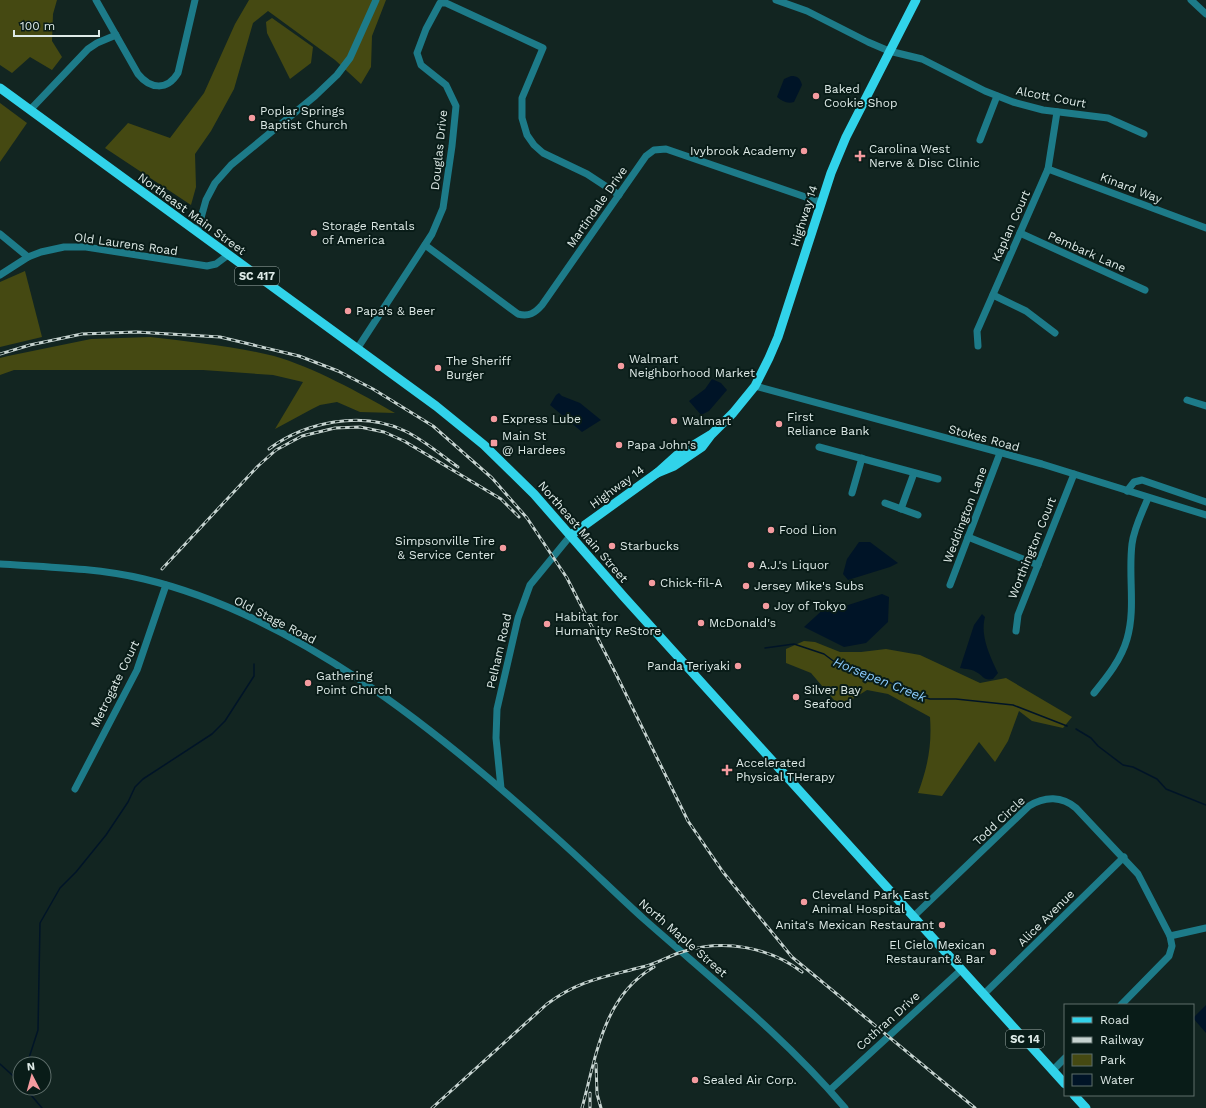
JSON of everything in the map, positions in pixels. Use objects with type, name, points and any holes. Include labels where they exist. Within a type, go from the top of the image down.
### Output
[{"type":"main road","name":"Highway 14","points":[[571,535],[657,473],[674,466],[702,447],[755,386],[778,337],[820,202],[846,137],[916,0]]},
{"type":"main road","name":"Northeast Main Street","points":[[0,88],[430,402],[484,445],[534,494],[624,597],[1064,1083]]},
{"type":"main road","points":[[1075,1096],[1086,1108]]},
{"type":"street","points":[[96,0],[143,80],[156,86],[168,84],[176,76],[180,68],[195,0]]},
{"type":"street","points":[[197,232],[206,200],[215,183],[231,165],[315,96],[337,75],[350,58],[376,0]]},
{"type":"street","name":"Alcott Court","points":[[776,0],[808,11],[868,42],[889,51],[922,59],[997,96],[1014,102],[1057,112],[1108,118],[1144,134]]},
{"type":"street","points":[[1191,0],[1206,14]]},
{"type":"street","name":"Douglas Drive","points":[[356,349],[425,246],[438,223],[443,208],[456,106],[450,90],[441,80],[421,65],[418,57],[419,46],[426,29],[435,10],[443,2],[543,48],[522,98],[522,118],[527,135],[534,146],[543,153],[587,174],[619,195]]},
{"type":"street","points":[[30,110],[88,49],[116,35]]},
{"type":"street","points":[[980,140],[997,96]]},
{"type":"street","name":"Kaplan Court","points":[[978,346],[977,331],[1048,169],[1057,112]]},
{"type":"street","name":"Martindale Drive","points":[[425,246],[518,314],[529,315],[542,305],[648,153],[654,150],[664,149],[820,202]]},
{"type":"street","name":"Kinard Way","points":[[1048,169],[1206,228]]},
{"type":"street","points":[[0,234],[28,258]]},
{"type":"street","name":"Pembark Lane","points":[[1020,234],[1145,290]]},
{"type":"street","name":"Old Laurens Road","points":[[0,275],[28,258],[53,248],[76,246],[207,266],[216,264],[228,255]]},
{"type":"street","points":[[993,295],[1026,311],[1055,333]]},
{"type":"street","name":"Stokes Road","points":[[755,386],[1074,474],[1206,515]]},
{"type":"street","points":[[1187,400],[1206,406]]},
{"type":"street","points":[[819,446],[938,479]]},
{"type":"street","name":"Weddington Lane","points":[[950,585],[1000,453]]},
{"type":"street","points":[[852,493],[862,458]]},
{"type":"street","points":[[901,509],[914,473]]},
{"type":"street","name":"Worthington Court","points":[[1016,631],[1018,615],[1074,474]]},
{"type":"street","points":[[1127,491],[1134,482],[1142,480],[1206,502]]},
{"type":"street","points":[[1094,693],[1116,664],[1127,638],[1131,614],[1132,544],[1138,523],[1148,498]]},
{"type":"street","points":[[885,503],[918,515]]},
{"type":"street","name":"Pelham Road","points":[[501,788],[496,738],[496,715],[503,677],[518,618],[525,595],[532,583],[571,535]]},
{"type":"street","points":[[968,537],[1038,565]]},
{"type":"street","name":"Old Stage Road","points":[[0,564],[112,573],[166,585],[192,593],[250,617],[322,657],[397,706],[501,788]]},
{"type":"street","name":"Metrogate Court","points":[[75,788],[137,670],[166,585]]},
{"type":"street","name":"North Maple Street","points":[[501,788],[645,920],[683,951],[792,1051],[830,1090],[845,1108]]},
{"type":"street","name":"Todd Circle","points":[[914,916],[1026,809],[1042,800],[1058,799],[1073,805],[1124,857],[1138,874],[1170,936]]},
{"type":"street","name":"Alice Avenue","points":[[984,994],[1124,857]]},
{"type":"street","points":[[1122,1004],[1166,960],[1172,946],[1170,936],[1206,928]]},
{"type":"street","name":"Cothran Drive","points":[[830,1090],[962,969]]},
{"type":"street","points":[[1053,1070],[1064,1059]]},
{"type":"green space","points":[[0,0],[57,0],[53,14],[52,41],[62,57],[52,70],[30,57],[12,73],[0,65]]},
{"type":"green space","points":[[249,0],[386,0],[372,36],[371,67],[361,84],[335,60],[268,11],[253,23],[234,89],[211,131],[195,154],[196,187],[191,205],[105,148],[128,123],[170,138],[204,93],[235,24]]},
{"type":"green space","points":[[272,18],[313,47],[311,63],[290,79],[267,33],[266,22]]},
{"type":"green space","points":[[0,103],[27,123],[0,162]]},
{"type":"green space","points":[[25,271],[42,337],[0,347],[0,282]]},
{"type":"green space","points":[[150,337],[228,347],[274,356],[304,367],[352,389],[395,413],[360,412],[337,402],[320,405],[275,429],[303,382],[273,375],[203,370],[14,370],[0,375],[0,358],[91,339]]},
{"type":"green space","points":[[804,641],[815,642],[840,652],[861,652],[886,649],[920,655],[980,683],[1006,678],[1072,717],[1063,728],[1032,721],[1019,711],[1008,741],[995,762],[979,742],[942,796],[918,793],[928,755],[930,717],[888,694],[867,690],[840,707],[811,673],[786,663],[786,649]]},
{"type":"water","points":[[791,76],[798,78],[802,85],[794,102],[789,103],[777,97],[784,79]]},
{"type":"water","points":[[712,379],[721,383],[727,390],[709,411],[701,415],[689,401],[705,389]]},
{"type":"water","points":[[559,393],[562,396],[580,403],[601,420],[582,432],[550,405]]},
{"type":"water","points":[[859,542],[870,542],[898,563],[890,567],[848,580],[843,574],[847,559]]},
{"type":"water","points":[[882,594],[889,597],[888,622],[866,643],[844,647],[804,627],[828,605],[839,608]]},
{"type":"water","points":[[982,614],[985,617],[985,639],[998,673],[993,679],[985,679],[974,671],[960,668],[974,625]]},
{"type":"water","points":[[1206,1005],[1206,1033],[1194,1019],[1194,1017]]},
{"type":"waterway","name":"Horsepen Creek","points":[[765,648],[794,644],[824,654],[836,663],[889,682],[918,696],[930,699],[956,699],[1013,705],[1067,726]]},
{"type":"waterway","points":[[30,1056],[38,1030],[40,923],[60,888],[76,872],[106,835],[128,802],[135,787],[143,779],[212,734],[225,721],[254,676],[254,664]]},
{"type":"waterway","name":"Horsepen Creek","points":[[1076,729],[1091,738],[1098,746],[1123,765],[1133,767],[1157,779],[1166,789],[1206,805]]},
{"type":"waterway","points":[[0,1064],[12,1075]]},
{"type":"waterway","points":[[32,1096],[42,1108]]},
{"type":"railway","points":[[0,354],[30,345],[82,334],[136,332],[220,337],[299,356],[338,371],[373,389],[433,426],[492,478],[527,518],[567,578],[688,821],[723,872],[792,957],[975,1108]]},
{"type":"railway","points":[[269,449],[299,432],[317,426],[353,420],[371,421],[405,431],[426,443],[458,467]]},
{"type":"railway","points":[[162,569],[258,466],[276,450],[302,436],[335,428],[360,427],[384,432],[404,441],[501,499],[519,517]]},
{"type":"railway","points":[[432,1108],[547,1004],[581,984],[648,966],[685,951],[700,947],[715,946],[730,946],[761,951],[789,963],[802,972]]},
{"type":"railway","points":[[582,1108],[597,1049],[612,1011],[623,994],[637,979],[654,967]]},
{"type":"railway","points":[[596,1064],[597,1094],[601,1108]]},
{"type":"railway","points":[[590,1093],[590,1108]]},
{"type":"place","name":"Baked Cookie Shop","points":[[816,96]]},
{"type":"place","name":"Poplar Springs Baptist Church","points":[[252,118]]},
{"type":"place","name":"Ivybrook Academy","points":[[804,151]]},
{"type":"place","name":"Carolina West Nerve & Disc Clinic","points":[[860,156]]},
{"type":"place","name":"Storage Rentals of America","points":[[314,233]]},
{"type":"place","name":"Papa's & Beer","points":[[348,311]]},
{"type":"place","name":"Walmart Neighborhood Market","points":[[621,366]]},
{"type":"place","name":"The Sheriff Burger","points":[[438,368]]},
{"type":"place","name":"Express Lube","points":[[494,419]]},
{"type":"place","name":"Walmart","points":[[674,421]]},
{"type":"place","name":"First Reliance Bank","points":[[779,424]]},
{"type":"place","name":"Main St @ Hardees","points":[[494,443]]},
{"type":"place","name":"Papa John's","points":[[619,445]]},
{"type":"place","name":"Food Lion","points":[[771,530]]},
{"type":"place","name":"Starbucks","points":[[612,546]]},
{"type":"place","name":"Simpsonville Tire & Service Center","points":[[503,548]]},
{"type":"place","name":"A.J.'s Liquor","points":[[751,565]]},
{"type":"place","name":"Chick-fil-A","points":[[652,583]]},
{"type":"place","name":"Jersey Mike's Subs","points":[[746,586]]},
{"type":"place","name":"Joy of Tokyo","points":[[766,606]]},
{"type":"place","name":"McDonald's","points":[[701,623]]},
{"type":"place","name":"Habitat for Humanity ReStore","points":[[547,624]]},
{"type":"place","name":"Panda Teriyaki","points":[[738,666]]},
{"type":"place","name":"Gathering Point Church","points":[[308,683]]},
{"type":"place","name":"Silver Bay Seafood","points":[[796,697]]},
{"type":"place","name":"Accelerated Physical THerapy","points":[[727,770]]},
{"type":"place","name":"Cleveland Park East Animal Hospital","points":[[804,902]]},
{"type":"place","name":"Anita's Mexican Restaurant","points":[[942,925]]},
{"type":"place","name":"El Cielo Mexican Restaurant & Bar","points":[[993,952]]},
{"type":"place","name":"Sealed Air Corp.","points":[[695,1080]]}]
